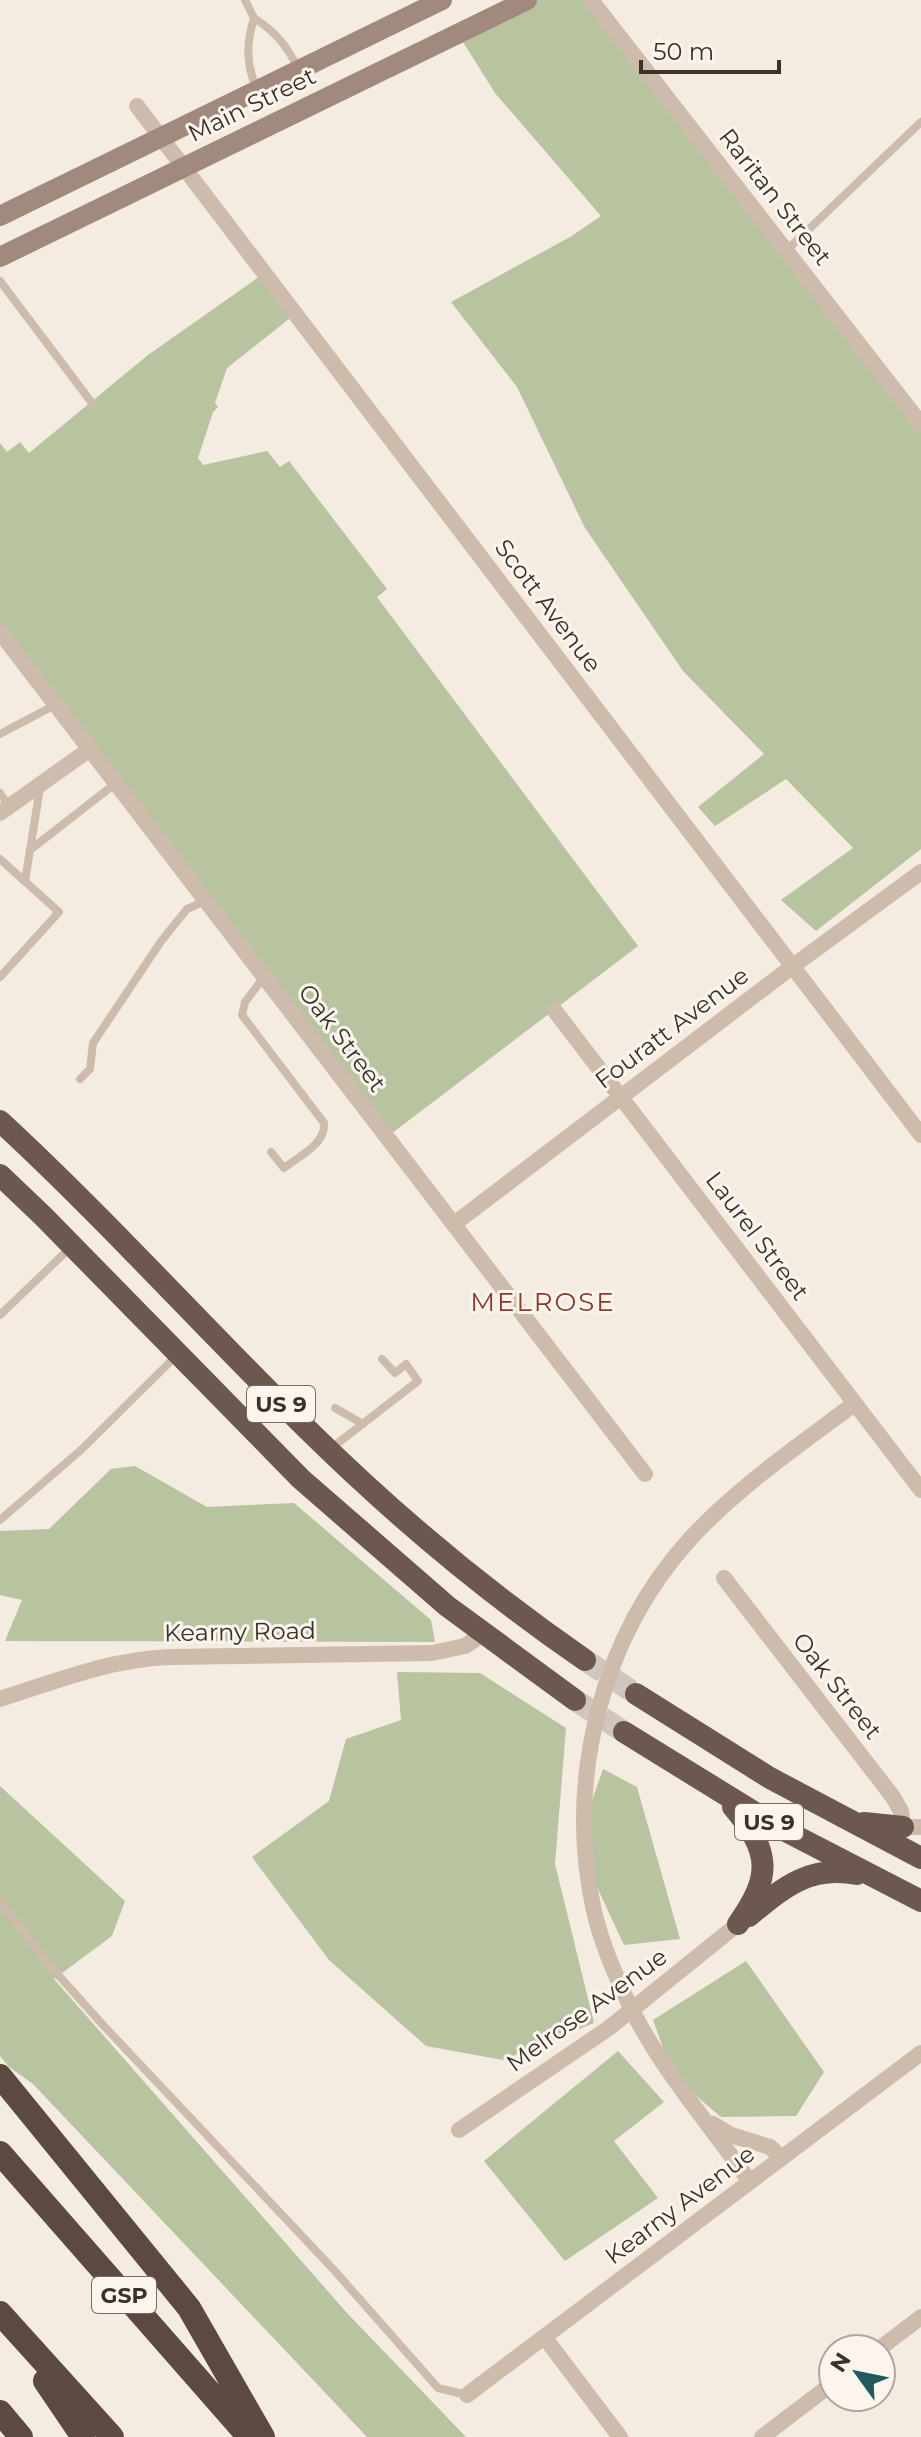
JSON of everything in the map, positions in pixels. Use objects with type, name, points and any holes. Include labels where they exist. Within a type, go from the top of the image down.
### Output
[{"type":"highway","name":"US 9","points":[[0,1121],[85,1202],[329,1450],[490,1590],[585,1660]]},
{"type":"highway","name":"US 9","points":[[0,1175],[301,1479],[483,1634],[575,1700]]},
{"type":"highway","name":"US 9","points":[[636,1694],[750,1767],[921,1858]]},
{"type":"highway","name":"US 9","points":[[624,1732],[778,1827],[921,1901]]},
{"type":"highway","points":[[719,1791],[750,1829],[764,1860],[760,1887],[738,1924]]},
{"type":"highway","points":[[840,1817],[869,1824],[912,1827]]},
{"type":"highway","points":[[738,1924],[808,1876],[831,1872],[874,1878]]},
{"type":"highway","points":[[0,2076],[189,2308],[263,2437]]},
{"type":"highway","name":"GSP","points":[[0,2153],[249,2437]]},
{"type":"highway","points":[[0,2315],[83,2437]]},
{"type":"highway","points":[[0,2315],[112,2437]]},
{"type":"highway","points":[[0,2412],[21,2437]]},
{"type":"main road","name":"Main Street","points":[[0,216],[442,0]]},
{"type":"main road","name":"Main Street","points":[[0,257],[527,0]]},
{"type":"street","name":"Raritan Street","points":[[591,0],[921,424]]},
{"type":"street","name":"Scott Avenue","points":[[137,106],[921,1135]]},
{"type":"street","name":"Oak Street","points":[[0,632],[645,1474]]},
{"type":"street","points":[[3,804],[41,784],[90,749]]},
{"type":"street","name":"Fouratt Avenue","points":[[454,1224],[921,872]]},
{"type":"street","name":"Laurel Street","points":[[555,1011],[921,1490]]},
{"type":"street","points":[[750,2182],[666,2067],[632,2011],[611,1965],[594,1911],[584,1836],[588,1760],[605,1687],[629,1628],[662,1573],[703,1525],[763,1472],[854,1404]]},
{"type":"street","name":"Oak Street","points":[[724,1578],[893,1797],[912,1827]]},
{"type":"street","name":"Kearny Road","points":[[0,1699],[96,1668],[133,1660],[432,1653],[465,1646],[483,1634]]},
{"type":"street","name":"Melrose Avenue","points":[[459,2130],[632,2011],[738,1924]]},
{"type":"street","name":"Kearny Avenue","points":[[467,2395],[921,2053]]},
{"type":"street","points":[[702,2115],[731,2135],[770,2147],[782,2158]]},
{"type":"street","points":[[897,2335],[921,2317]]},
{"type":"street","points":[[545,2338],[620,2437]]},
{"type":"street","points":[[762,2437],[817,2395]]},
{"type":"lane","points":[[245,0],[254,18],[275,32],[289,49],[299,70]]},
{"type":"lane","points":[[254,18],[248,36],[248,69],[258,90]]},
{"type":"lane","points":[[786,251],[921,122]]},
{"type":"lane","points":[[0,281],[92,403]]},
{"type":"lane","points":[[0,734],[55,704]]},
{"type":"lane","points":[[30,850],[116,783]]},
{"type":"lane","points":[[25,881],[41,784]]},
{"type":"lane","points":[[0,859],[59,912],[0,977]]},
{"type":"lane","points":[[80,1079],[90,1069],[93,1043],[162,940],[187,909],[206,900]]},
{"type":"lane","points":[[264,977],[245,1002],[242,1015],[324,1123],[325,1130],[321,1139],[284,1168],[271,1152]]},
{"type":"lane","points":[[0,1315],[72,1246]]},
{"type":"lane","points":[[0,1520],[82,1449],[177,1354]]},
{"type":"lane","points":[[329,1450],[418,1381],[406,1364],[395,1373],[382,1359]]},
{"type":"lane","points":[[335,1408],[363,1424]]},
{"type":"lane","points":[[0,1901],[53,1969],[334,2270],[438,2388],[467,2395]]},
{"type":"green space","points":[[527,0],[591,0],[921,424],[921,849],[816,931],[781,900],[853,848],[786,779],[715,826],[698,807],[764,754],[683,671],[585,528],[517,387],[451,302],[570,237],[601,216],[495,93],[458,34]]},
{"type":"green space","points":[[263,274],[294,315],[227,368],[215,403],[218,407],[213,412],[198,458],[203,465],[267,451],[280,467],[289,461],[387,589],[377,597],[638,946],[387,1137],[0,632],[0,443],[7,452],[20,442],[29,453],[148,355]]},
{"type":"green space","points":[[135,1466],[207,1507],[294,1503],[431,1620],[435,1642],[5,1641],[22,1600],[0,1595],[0,1531],[49,1529],[111,1469]]},
{"type":"green space","points":[[397,1672],[480,1673],[566,1728],[555,1864],[594,2023],[503,2060],[426,2046],[329,1960],[252,1857],[329,1801],[346,1739],[401,1720]]},
{"type":"green space","points":[[603,1769],[637,1787],[680,1939],[624,1945],[577,1844]]},
{"type":"green space","points":[[0,1786],[125,1901],[112,1936],[54,1979],[347,2313],[466,2437],[367,2437],[33,2084],[9,2067],[0,2056]]},
{"type":"green space","points":[[746,1961],[824,2072],[796,2116],[721,2117],[673,2076],[653,2020]]},
{"type":"green space","points":[[618,2051],[664,2102],[614,2141],[658,2198],[565,2261],[484,2161]]},
{"type":"tunnel","points":[[585,1660],[636,1694]]},
{"type":"tunnel","points":[[575,1700],[624,1732]]},
{"type":"district","name":"MELROSE","points":[[543,1302]]}]
